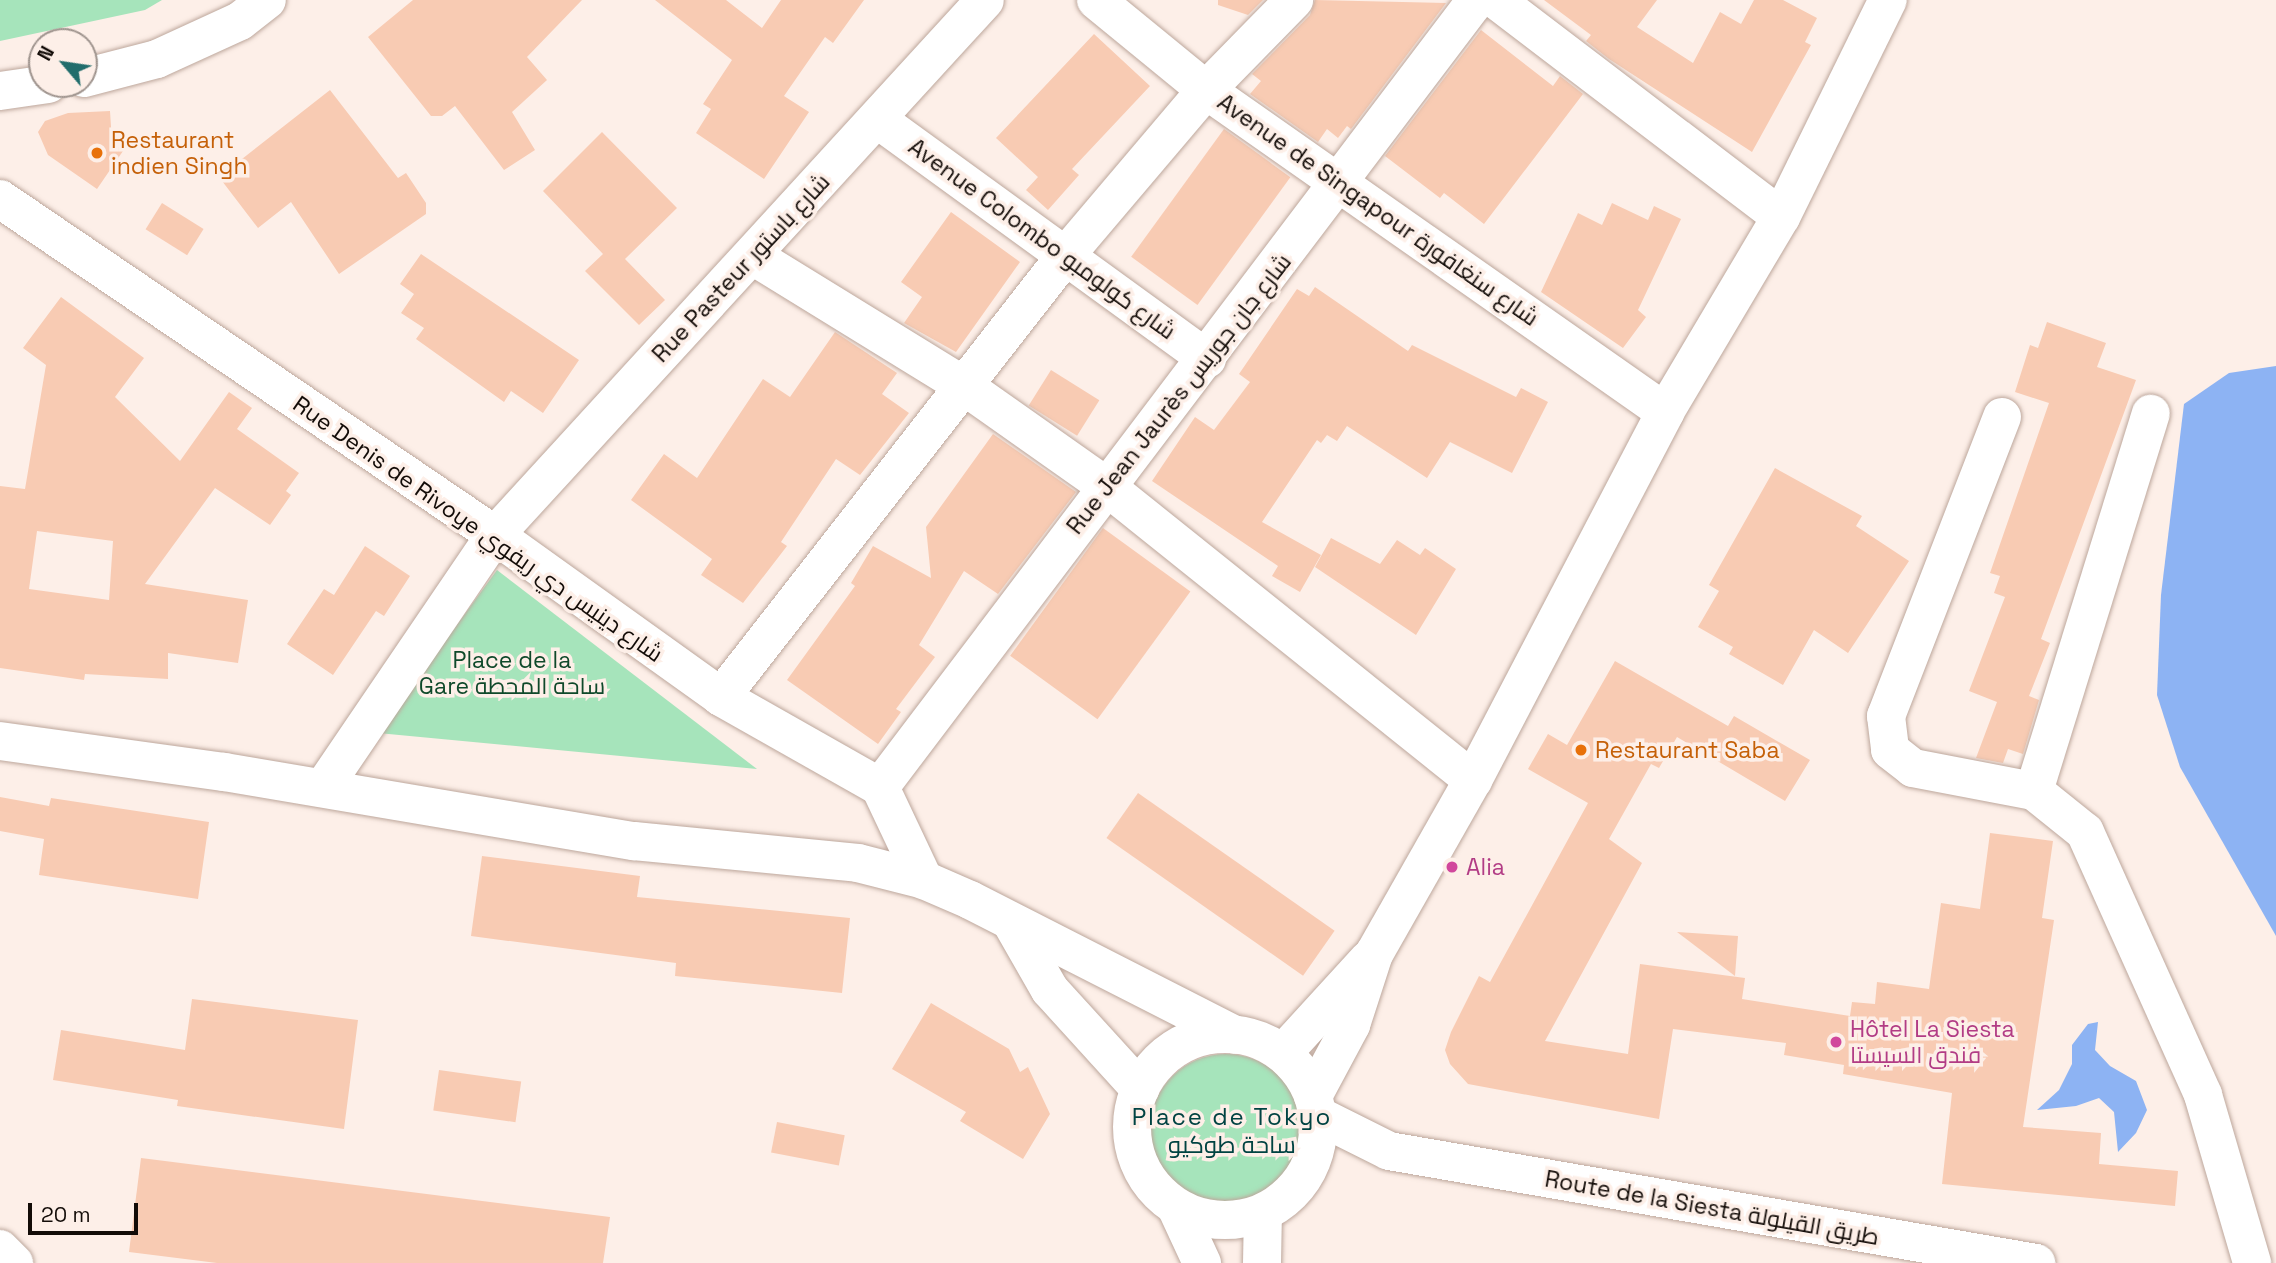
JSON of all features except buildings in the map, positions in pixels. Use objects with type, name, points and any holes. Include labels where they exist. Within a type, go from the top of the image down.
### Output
[{"type":"street","points":[[98,74],[157,59],[240,21],[267,0]]},
{"type":"street","name":"Rue Pasteur شارع باستور","points":[[495,535],[985,0]]},
{"type":"street","name":"Avenue de Singapour شارع سنغافورة","points":[[1096,0],[1206,90],[1665,412]]},
{"type":"street","points":[[721,697],[1066,255],[1206,90],[1294,0]]},
{"type":"street","name":"Rue Jean Jaurès شارع جان جوريس","points":[[880,787],[1341,184],[1476,0]]},
{"type":"street","points":[[1496,0],[1781,217]]},
{"type":"street","points":[[1235,1035],[1206,1036],[1179,1046],[1156,1064],[1140,1089],[1132,1115],[1132,1142],[1140,1167],[1156,1190],[1176,1207],[1204,1219],[1233,1220],[1263,1213],[1302,1180],[1314,1157],[1315,1106],[1351,1025],[1374,954],[1473,780],[1665,412],[1781,217],[1873,7]]},
{"type":"street","points":[[0,91],[28,87]]},
{"type":"street","name":"Avenue Colombo شارع كولومبو","points":[[877,119],[1207,359]]},
{"type":"street","name":"Rue Denis de Rivoye شارع دينيس دي ريفوي","points":[[0,199],[495,535],[721,697],[880,787]]},
{"type":"street","points":[[753,256],[964,386],[1108,487],[1473,780]]},
{"type":"street","points":[[2034,791],[2151,414]]},
{"type":"street","points":[[2002,417],[1886,716],[1890,750],[1913,768],[2034,791],[2085,832],[2203,1095],[2252,1263]]},
{"type":"street","points":[[323,788],[495,535]]},
{"type":"street","points":[[0,741],[323,788],[634,841],[858,863],[924,880],[1235,1035],[1283,1053],[1301,1072],[1315,1106]]},
{"type":"street","points":[[880,787],[924,880]]},
{"type":"street","points":[[1011,922],[1050,990],[1140,1089]]},
{"type":"street","points":[[1283,1053],[1315,1013],[1374,954]]},
{"type":"street","name":"Route de la Siesta طريق القيلولة","points":[[1315,1106],[1389,1151]]},
{"type":"street","name":"Route de la Siesta طريق القيلولة","points":[[1314,1157],[1338,1160],[1389,1151],[2036,1263]]},
{"type":"street","points":[[1176,1207],[1202,1263]]},
{"type":"street","points":[[1262,1263],[1263,1213]]},
{"type":"street","points":[[0,1249],[14,1263]]},
{"type":"green space","points":[[0,0],[162,0],[145,10],[61,28],[28,28],[28,35],[0,41]]},
{"type":"green space","name":"Place de la Gare ساحة المحطة","points":[[497,570],[757,769],[378,733]]},
{"type":"green space","name":"Place de Tokyo ساحة طوكيو","points":[[1226,1054],[1255,1060],[1280,1076],[1296,1101],[1302,1130],[1296,1159],[1280,1184],[1255,1200],[1226,1206],[1197,1200],[1172,1184],[1156,1159],[1150,1130],[1156,1101],[1172,1076],[1197,1060]]},
{"type":"water","points":[[2276,366],[2276,936],[2180,767],[2157,695],[2161,595],[2184,404],[2229,373]]},
{"type":"water","points":[[2098,1022],[2095,1050],[2110,1066],[2136,1081],[2147,1110],[2136,1133],[2118,1152],[2114,1112],[2099,1098],[2076,1106],[2037,1110],[2059,1090],[2072,1064],[2072,1045],[2088,1024]]},
{"type":"place","name":"Restaurant indien Singh","points":[[97,153]]},
{"type":"place","name":"Restaurant Saba","points":[[1581,750]]},
{"type":"place","name":"Alia","points":[[1452,867]]},
{"type":"place","name":"Hôtel La Siesta فندق السيستا","points":[[1836,1042]]},
{"type":"district","name":"Place de Tokyo ساحة طوكيو","points":[[1232,1131]]}]
